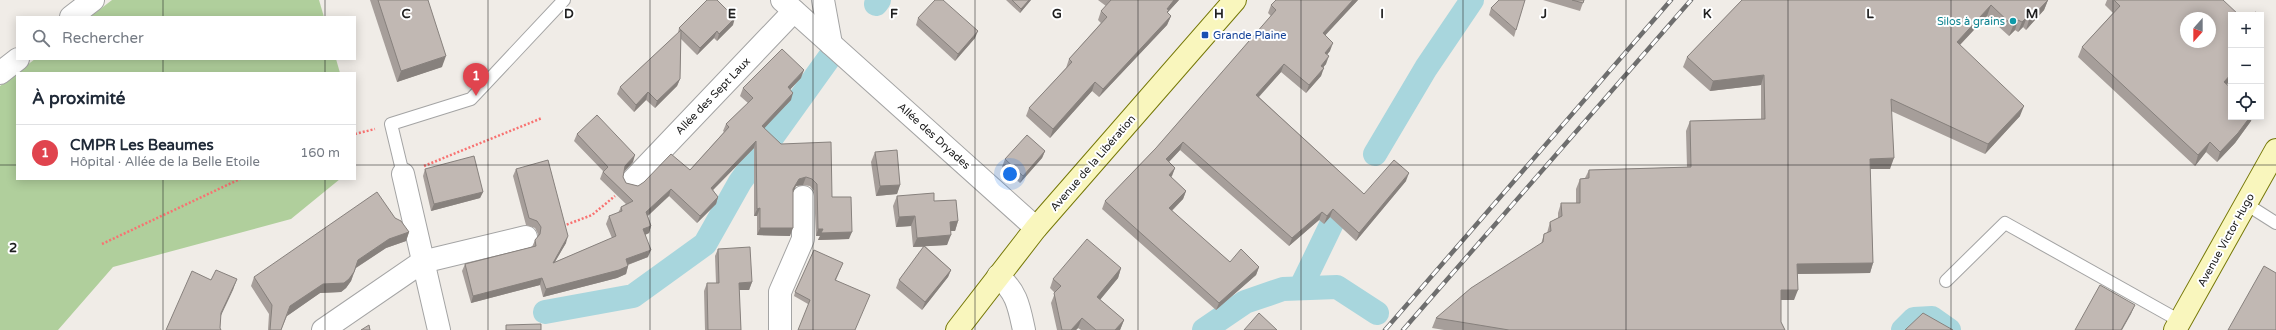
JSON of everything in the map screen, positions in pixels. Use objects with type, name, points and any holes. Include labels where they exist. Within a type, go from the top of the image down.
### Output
[{"type":"main road","name":"Avenue de la Libération","points":[[957,330],[1036,228],[1236,0]]},
{"type":"main road","name":"Avenue Victor Hugo","points":[[2178,325],[2276,150]]},
{"type":"street","points":[[72,16],[93,0]]},
{"type":"street","points":[[823,0],[831,44]]},
{"type":"street","name":"Allée des Dryades","points":[[788,6],[1036,228]]},
{"type":"street","name":"Allée des Sept Laux","points":[[632,181],[788,6]]},
{"type":"street","points":[[0,73],[17,60]]},
{"type":"street","points":[[403,174],[422,262],[439,330]]},
{"type":"street","points":[[780,330],[780,292],[803,239],[802,197]]},
{"type":"street","points":[[323,330],[422,262],[526,237]]},
{"type":"street","points":[[998,276],[1010,286],[1018,302],[1024,330]]},
{"type":"lane","points":[[403,174],[391,124],[471,99],[564,0]]},
{"type":"lane","points":[[2246,204],[2276,223]]},
{"type":"lane","points":[[1946,282],[2005,223],[2178,325]]},
{"type":"path","points":[[403,174],[542,118]]},
{"type":"path","points":[[102,244],[238,180]]},
{"type":"path","points":[[561,227],[592,215],[632,181]]},
{"type":"green space","points":[[112,0],[319,0],[324,16],[91,16]]},
{"type":"green space","points":[[34,60],[336,60],[340,72],[18,72]]},
{"type":"green space","points":[[16,74],[16,180],[339,180],[291,219],[113,267],[58,330],[0,330],[0,86]]},
{"type":"building","points":[[378,0],[428,0],[446,56],[401,71]]},
{"type":"building","points":[[707,0],[717,0],[735,18],[719,34],[717,31],[700,48],[679,28]]},
{"type":"building","points":[[935,0],[943,0],[978,31],[958,54],[918,18]]},
{"type":"building","points":[[1012,0],[1029,0],[1021,9]]},
{"type":"building","points":[[1111,0],[1174,0],[1167,9],[1169,10],[1167,12],[1171,16],[1103,89],[1095,82],[1053,129],[1029,108],[1072,62],[1069,59],[1107,17],[1101,11]]},
{"type":"building","points":[[1276,0],[1353,0],[1323,33],[1333,43],[1325,53],[1329,56],[1321,66],[1324,68],[1309,85],[1284,64],[1256,95],[1364,194],[1394,160],[1409,173],[1359,233],[1333,209],[1327,216],[1322,212],[1292,238],[1183,142],[1166,159],[1175,168],[1169,175],[1186,191],[1169,208],[1230,262],[1241,249],[1259,267],[1219,303],[1105,201],[1156,148],[1276,10],[1271,5]]},
{"type":"building","points":[[1499,0],[1525,0],[1516,30],[1491,8]]},
{"type":"building","points":[[1572,0],[1584,0],[1583,3]]},
{"type":"building","points":[[1742,0],[2048,0],[2029,20],[2027,17],[2022,22],[2018,20],[2013,26],[1991,5],[1957,42],[2024,106],[1988,144],[1891,99],[1894,158],[1870,159],[1873,263],[1797,264],[1798,290],[1781,290],[1781,322],[1785,330],[1509,330],[1436,318],[1471,288],[1543,242],[1544,234],[1551,231],[1550,222],[1562,216],[1561,203],[1580,203],[1580,179],[1589,178],[1589,170],[1691,167],[1690,121],[1765,119],[1764,75],[1713,81],[1687,57]]},
{"type":"building","points":[[2114,0],[2223,0],[2236,12],[2228,12],[2228,77],[2224,82],[2228,85],[2228,120],[2248,120],[2220,152],[2210,142],[2198,155],[2082,47],[2120,6]]},
{"type":"building","points":[[681,30],[680,79],[657,101],[648,92],[636,105],[620,87]]},
{"type":"building","points":[[782,49],[804,70],[788,87],[793,93],[762,126],[781,144],[831,142],[832,197],[851,197],[852,232],[821,233],[823,229],[818,229],[817,184],[812,179],[806,177],[799,179],[793,189],[793,228],[760,228],[760,208],[757,209],[756,141],[711,188],[718,197],[700,216],[671,189],[646,212],[651,226],[643,229],[651,250],[626,259],[628,266],[619,270],[546,289],[542,278],[473,296],[465,264],[536,246],[535,240],[540,234],[541,227],[537,221],[529,218],[516,169],[548,160],[568,236],[553,263],[616,236],[609,216],[622,211],[621,207],[633,201],[603,172],[608,167],[577,134],[597,115],[635,155],[625,166],[623,177],[626,183],[638,186],[644,182],[671,154],[690,170],[729,127],[726,124],[753,98],[743,88]]},
{"type":"building","points":[[1027,135],[1045,151],[1023,176],[1005,159]]},
{"type":"building","points":[[897,150],[900,185],[880,186],[875,152]]},
{"type":"building","points":[[474,156],[483,192],[434,204],[425,169]]},
{"type":"building","points":[[377,192],[395,218],[401,221],[409,232],[389,239],[358,260],[354,272],[344,283],[323,284],[290,306],[281,330],[270,330],[272,305],[254,277]]},
{"type":"building","points":[[934,193],[934,201],[956,200],[958,221],[950,222],[951,235],[917,238],[915,216],[899,217],[897,196]]},
{"type":"building","points":[[1087,239],[1121,268],[1097,297],[1124,320],[1115,330],[1096,330],[1082,318],[1071,330],[1062,330],[1054,293],[1061,286],[1053,279]]},
{"type":"building","points":[[924,246],[951,270],[925,302],[899,280]]},
{"type":"building","points":[[750,247],[752,282],[739,283],[741,330],[708,330],[707,283],[719,283],[718,249]]},
{"type":"building","points":[[814,250],[843,263],[835,280],[870,295],[855,330],[798,330],[810,300],[795,292]]},
{"type":"building","points":[[2264,266],[2276,273],[2276,330],[2228,330]]},
{"type":"building","points":[[216,270],[237,279],[221,313],[221,330],[166,330],[192,271],[211,280]]},
{"type":"building","points":[[2100,285],[2135,305],[2121,330],[2075,330]]},
{"type":"building","points":[[1259,313],[1277,330],[1244,330]]},
{"type":"building","points":[[1923,313],[1953,330],[1905,330]]},
{"type":"building","points":[[541,324],[541,330],[506,330],[506,325]]},
{"type":"building","points":[[369,325],[370,330],[361,330]]},
{"type":"waterway","points":[[876,4],[879,0]]},
{"type":"waterway","points":[[1375,154],[1426,68],[1472,0]]},
{"type":"waterway","points":[[545,312],[633,296],[705,244],[740,182],[829,58]]},
{"type":"waterway","points":[[1301,287],[1332,223]]},
{"type":"waterway","points":[[1204,330],[1245,302],[1283,289],[1337,287],[1377,313]]},
{"type":"waterway","points":[[1903,330],[1914,319],[1932,318],[1949,330]]},
{"type":"railway","points":[[1385,330],[1671,0]]},
{"type":"railway","points":[[1403,330],[1691,0]]},
{"type":"place","name":"Silos à grains","points":[[2013,21]]},
{"type":"place","name":"Grande Plaine","points":[[1205,35]]},
{"type":"place","name":"CMPR Les Beaumes","points":[[476,96]]}]
